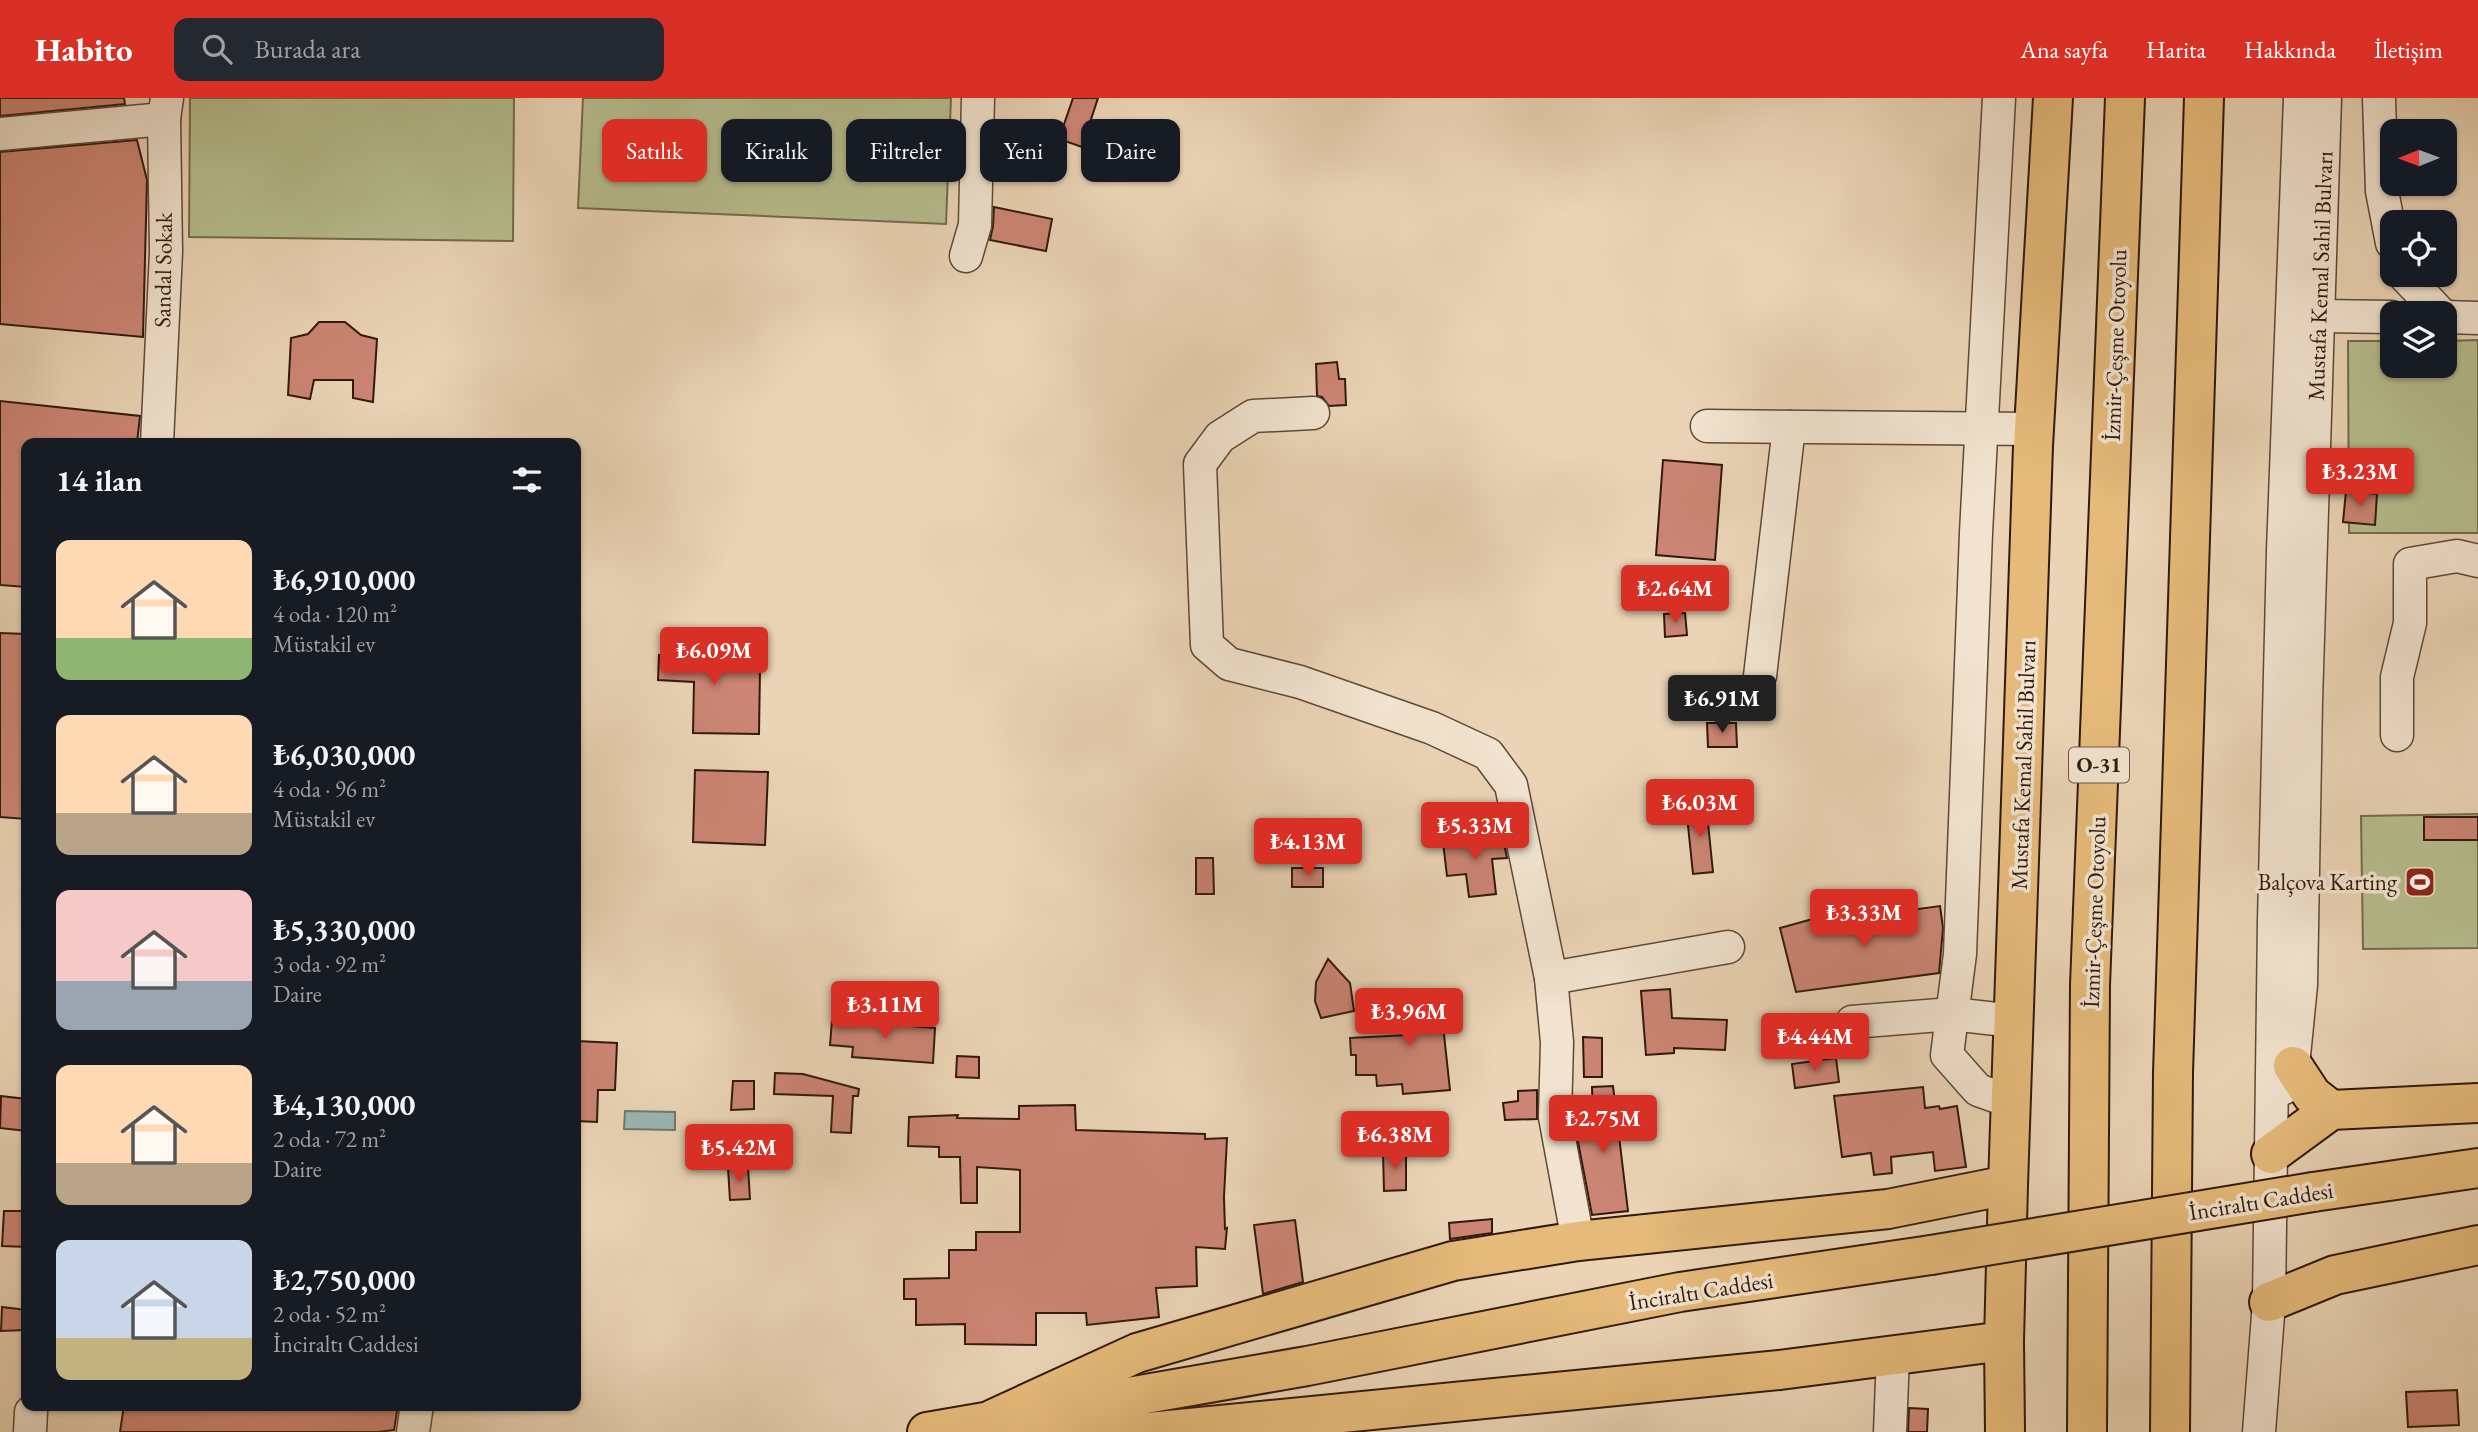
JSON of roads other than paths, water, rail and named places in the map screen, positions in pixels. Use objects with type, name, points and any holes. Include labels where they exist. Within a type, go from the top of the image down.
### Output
[{"type":"main road","name":"Mustafa Kemal Sahil Bulvarı","points":[[2005,1432],[2004,1341],[2008,1185],[2035,429],[2053,98]]},
{"type":"main road","name":"İzmir-Çeşme Otoyolu","points":[[2087,1432],[2090,985],[2125,98]]},
{"type":"main road","points":[[2170,1432],[2174,1059],[2204,98]]},
{"type":"main road","points":[[2292,1066],[2312,1095],[2331,1110]]},
{"type":"main road","points":[[2271,1138],[2331,1110],[2478,1103]]},
{"type":"main road","name":"İnciraltı Caddesi","points":[[927,1432],[1307,1366],[1680,1292],[2478,1168]]},
{"type":"main road","points":[[993,1419],[1138,1353],[1453,1261],[1578,1241],[1888,1209],[2008,1185]]},
{"type":"main road","points":[[2270,1302],[2335,1275],[2478,1245]]},
{"type":"main road","points":[[993,1419],[1149,1432],[1767,1371],[2004,1341]]},
{"type":"street","points":[[966,256],[975,225],[978,98]]},
{"type":"street","points":[[1999,98],[1959,954],[1947,1055],[1978,1090],[2012,1102]]},
{"type":"street","name":"Mustafa Kemal Sahil Bulvarı","points":[[2262,1429],[2270,1302],[2283,551],[2300,98]]},
{"type":"street","name":"Mustafa Kemal Sahil Bulvarı","points":[[2271,1138],[2292,1066],[2301,985],[2306,701],[2325,98]]},
{"type":"street","points":[[2379,98],[2382,191],[2386,210]]},
{"type":"street","points":[[0,134],[165,109]]},
{"type":"street","name":"Sandal Sokak","points":[[157,438],[166,252],[165,109]]},
{"type":"street","points":[[2416,287],[2429,301]]},
{"type":"street","points":[[2320,316],[2380,317]]},
{"type":"street","points":[[2457,317],[2478,318]]},
{"type":"street","points":[[1313,413],[1254,416],[1220,438],[1200,464],[1207,645],[1229,664],[1300,682],[1432,728],[1488,754],[1511,785],[1551,978],[1557,1042],[1555,1117],[1578,1241]]},
{"type":"street","points":[[1707,426],[2035,429]]},
{"type":"street","points":[[1760,676],[1789,427]]},
{"type":"street","points":[[2397,735],[2397,677],[2410,622],[2410,564],[2457,556],[2478,561]]},
{"type":"street","points":[[1551,978],[1728,947]]},
{"type":"street","points":[[1852,1022],[1952,1014],[2014,1021]]},
{"type":"street","points":[[1889,1432],[1893,1355]]},
{"type":"street","points":[[413,1432],[415,1411]]},
{"type":"water","points":[[625,1111],[675,1112],[675,1130],[624,1129]]},
{"type":"place","name":"Balçova Karting","points":[[2420,882]]}]
